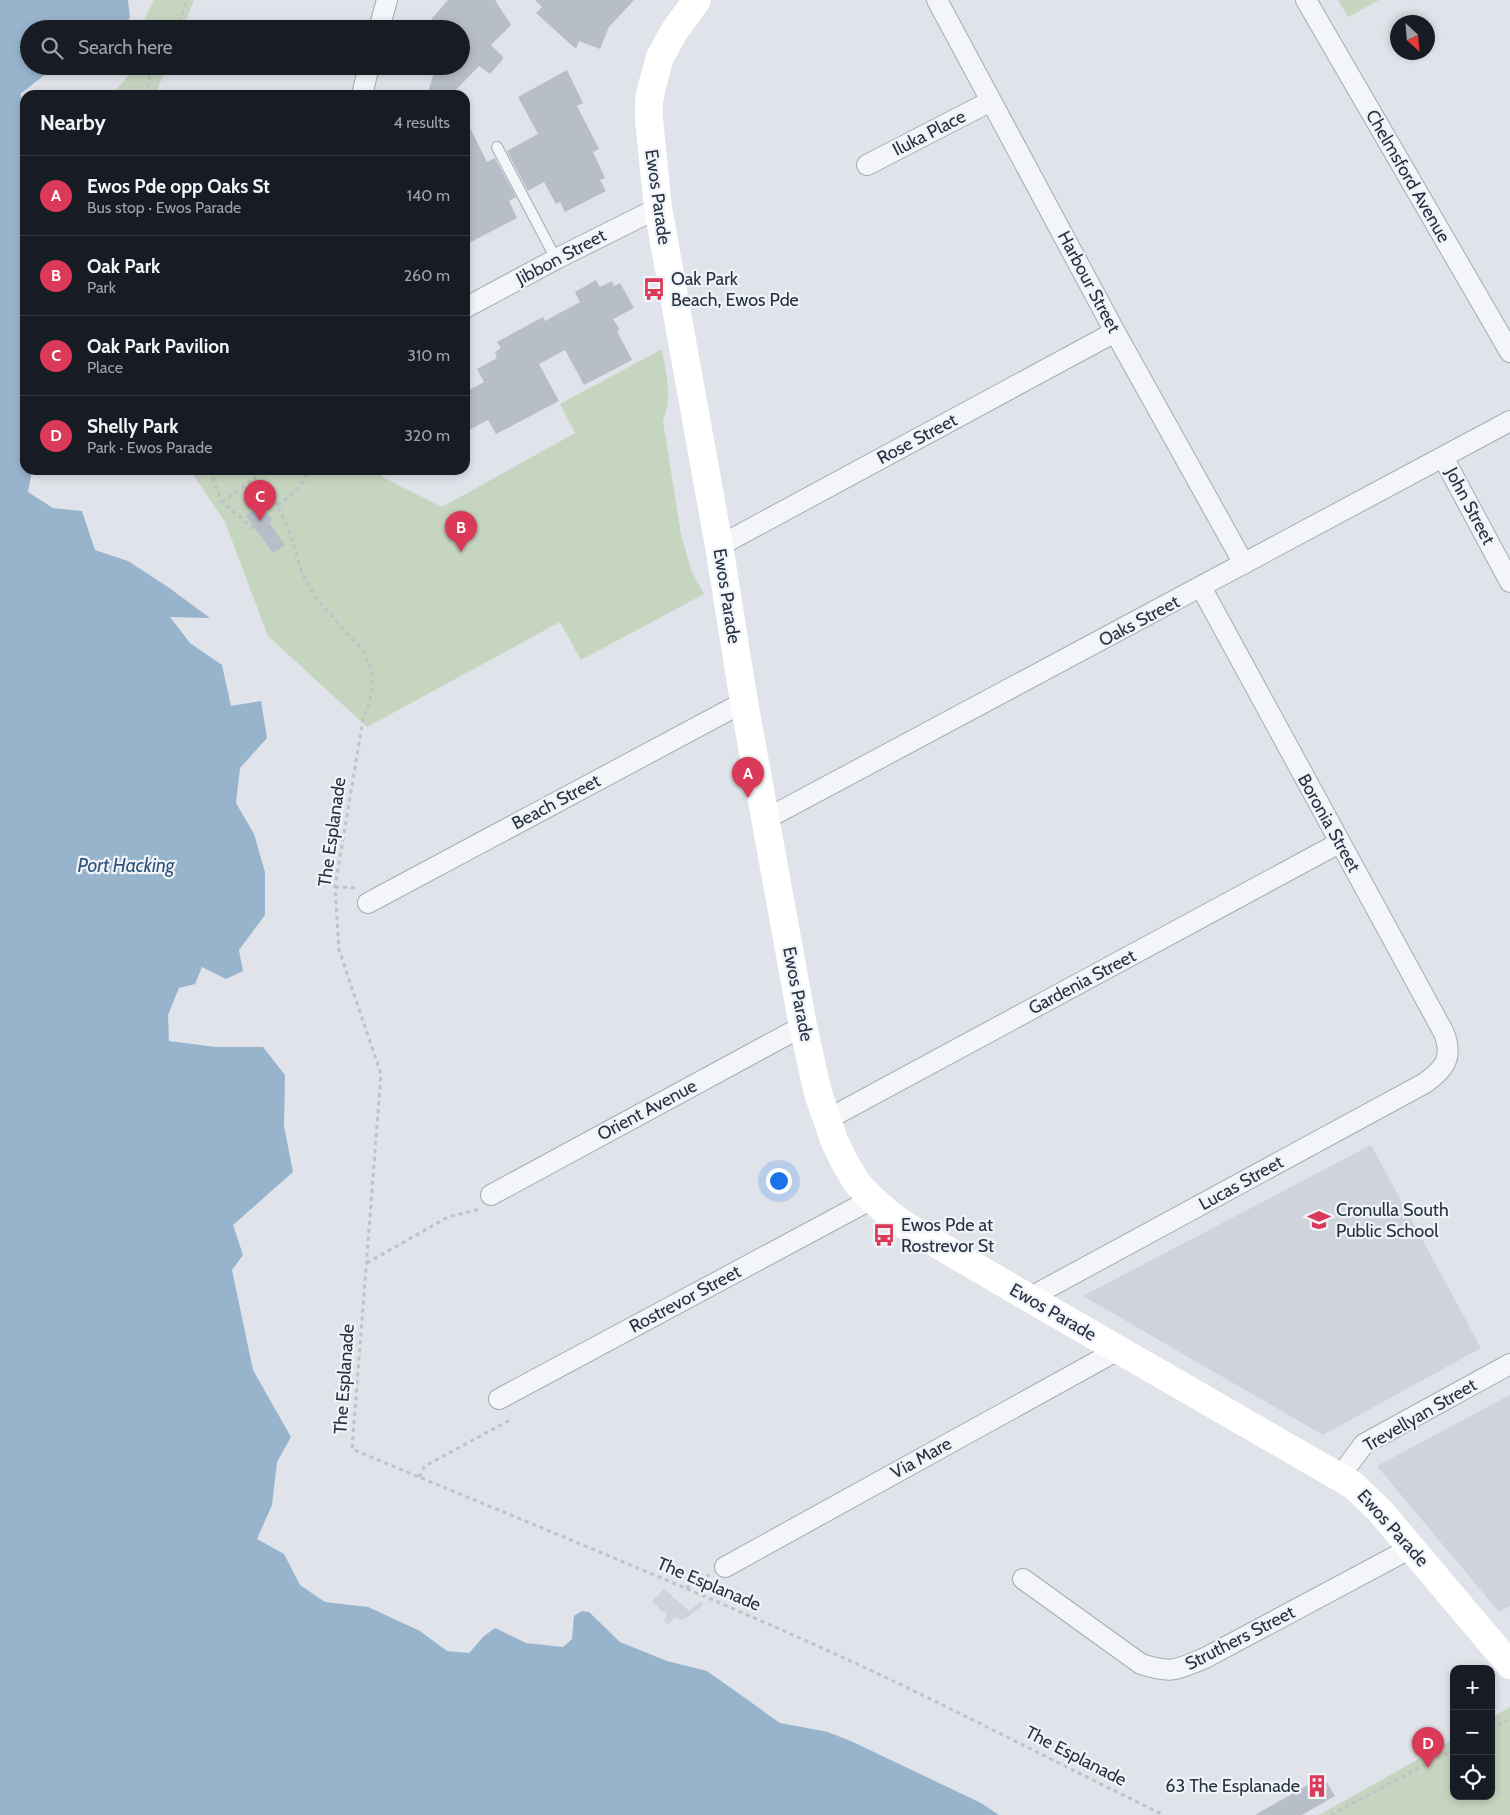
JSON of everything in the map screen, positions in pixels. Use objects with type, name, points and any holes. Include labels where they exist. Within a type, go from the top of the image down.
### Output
[{"type":"street","points":[[381,20],[387,0]]},
{"type":"street","name":"Harbour Street","points":[[936,0],[1115,332],[1244,564]]},
{"type":"street","name":"Chelmsford Avenue","points":[[1306,0],[1510,352]]},
{"type":"street","name":"Ewos Parade","points":[[692,2],[660,58],[649,101],[649,119],[658,208],[719,546],[744,702],[803,1026],[826,1120],[845,1163],[857,1182],[872,1199],[888,1214],[906,1226],[1118,1350],[1340,1476],[1368,1497],[1510,1665]]},
{"type":"street","points":[[363,90],[367,75]]},
{"type":"street","name":"Iluka Place","points":[[867,165],[991,101]]},
{"type":"street","name":"Jibbon Street","points":[[470,305],[556,259],[658,208]]},
{"type":"street","name":"Rose Street","points":[[719,546],[1115,332]]},
{"type":"street","name":"Oaks Street","points":[[766,819],[1510,421]]},
{"type":"street","name":"John Street","points":[[1443,457],[1510,582]]},
{"type":"street","name":"Boronia Street","points":[[1201,587],[1444,1033],[1448,1046],[1447,1061]]},
{"type":"street","name":"Beach Street","points":[[368,903],[744,702]]},
{"type":"street","name":"Gardenia Street","points":[[826,1120],[1339,843]]},
{"type":"street","name":"Orient Avenue","points":[[491,1195],[803,1026]]},
{"type":"street","name":"Lucas Street","points":[[1029,1298],[1425,1083],[1439,1073],[1447,1061]]},
{"type":"street","name":"Rostrevor Street","points":[[499,1400],[872,1199]]},
{"type":"street","name":"Via Mare","points":[[725,1567],[1118,1350]]},
{"type":"street","name":"Trevellyan Street","points":[[1340,1476],[1364,1444],[1510,1364]]},
{"type":"street","name":"Struthers Street","points":[[1023,1579],[1141,1664],[1162,1670],[1179,1669],[1205,1658],[1411,1548]]},
{"type":"lane","points":[[497,147],[556,259]]},
{"type":"path","points":[[181,20],[186,0]]},
{"type":"path","points":[[146,90],[150,75]]},
{"type":"path","points":[[212,475],[222,502],[258,532]]},
{"type":"path","name":"The Esplanade","points":[[253,475],[277,505],[288,525],[303,575],[322,608],[363,651],[372,670],[372,693],[363,720],[335,887],[338,950],[381,1074],[352,1449],[686,1588],[832,1653],[1164,1815]]},
{"type":"path","points":[[277,505],[296,491],[305,475]]},
{"type":"path","points":[[222,502],[255,478]]},
{"type":"path","points":[[366,1264],[448,1217],[476,1210],[491,1195]]},
{"type":"path","points":[[419,1477],[425,1466],[510,1420]]},
{"type":"path","points":[[686,1588],[725,1567]]},
{"type":"path","points":[[1495,1727],[1510,1718]]},
{"type":"path","points":[[1331,1815],[1450,1751]]},
{"type":"shaded area","name":"Cronulla South Public School","points":[[1371,1145],[1481,1348],[1323,1435],[1083,1296]]},
{"type":"shaded area","points":[[1510,1395],[1510,1606],[1499,1612],[1377,1466]]},
{"type":"shaded area","points":[[664,1589],[689,1611],[701,1601],[704,1604],[685,1619],[681,1620],[677,1617],[673,1619],[669,1625],[664,1622],[667,1613],[662,1611],[652,1601]]},
{"type":"green space","points":[[154,0],[194,0],[186,20],[144,20]]},
{"type":"green space","points":[[1338,0],[1379,0],[1348,17]]},
{"type":"green space","points":[[129,75],[163,75],[157,90],[116,90]]},
{"type":"green space","points":[[662,349],[668,394],[668,403],[663,421],[681,534],[691,570],[704,594],[581,660],[560,622],[367,727],[268,636],[225,522],[193,475],[381,475],[442,507],[575,433],[560,404]]},
{"type":"green space","points":[[1510,1707],[1510,1815],[1319,1815],[1450,1741],[1450,1800],[1495,1800],[1495,1716]]},
{"type":"water","name":"Port Hacking","points":[[0,0],[128,0],[130,18],[128,20],[20,20],[20,75],[44,75],[25,90],[20,90],[20,475],[31,475],[28,492],[53,508],[82,511],[95,550],[128,561],[210,618],[170,617],[190,643],[222,665],[231,706],[261,701],[267,738],[240,768],[236,803],[254,834],[265,872],[265,915],[239,950],[243,971],[226,979],[202,967],[195,984],[179,988],[168,1015],[169,1041],[216,1047],[263,1047],[285,1075],[284,1126],[293,1172],[233,1225],[243,1255],[232,1270],[253,1370],[291,1437],[277,1462],[272,1505],[257,1539],[284,1554],[300,1585],[325,1602],[368,1607],[420,1631],[447,1651],[469,1653],[484,1636],[495,1628],[526,1643],[563,1647],[572,1639],[574,1616],[582,1611],[589,1612],[620,1642],[667,1661],[707,1671],[780,1723],[828,1732],[853,1742],[981,1803],[999,1815],[0,1815]]},
{"type":"building","points":[[448,0],[495,0],[511,25],[491,45],[503,59],[490,74],[479,66],[456,90],[429,90],[433,75],[470,75],[470,20],[431,20]]},
{"type":"building","points":[[535,0],[634,0],[609,27],[600,49],[579,41],[576,49],[536,13],[542,7]]},
{"type":"building","points":[[567,70],[583,103],[577,106],[599,149],[593,152],[605,178],[600,180],[606,191],[565,212],[560,202],[556,204],[544,182],[528,191],[507,151],[538,134],[518,97]]},
{"type":"building","points":[[470,128],[487,162],[495,158],[516,197],[509,201],[517,218],[470,242]]},
{"type":"building","points":[[596,280],[600,287],[612,281],[614,286],[620,283],[634,308],[613,319],[620,330],[617,331],[632,360],[584,385],[565,350],[539,364],[559,401],[496,434],[488,420],[470,429],[470,389],[484,382],[477,369],[497,358],[495,352],[501,348],[497,342],[543,317],[545,321],[580,302],[575,292]]},
{"type":"building","points":[[261,505],[272,520],[269,522],[285,545],[273,553],[246,516]]},
{"type":"building","name":"63 The Esplanade","points":[[1323,1776],[1335,1796],[1302,1815],[1255,1815]]},
{"type":"place","name":"Oak Park Beach, Ewos Pde","points":[[654,289]]},
{"type":"place","name":"Oak Park Pavilion","points":[[260,521]]},
{"type":"place","name":"Oak Park","points":[[461,552]]},
{"type":"place","name":"Ewos Pde opp Oaks St","points":[[748,798]]},
{"type":"place","name":"Cronulla South Public School","points":[[1319,1220]]},
{"type":"place","name":"Ewos Pde at Rostrevor St","points":[[884,1235]]},
{"type":"place","name":"Shelly Park","points":[[1428,1768]]},
{"type":"place","name":"63 The Esplanade","points":[[1317,1786]]}]
